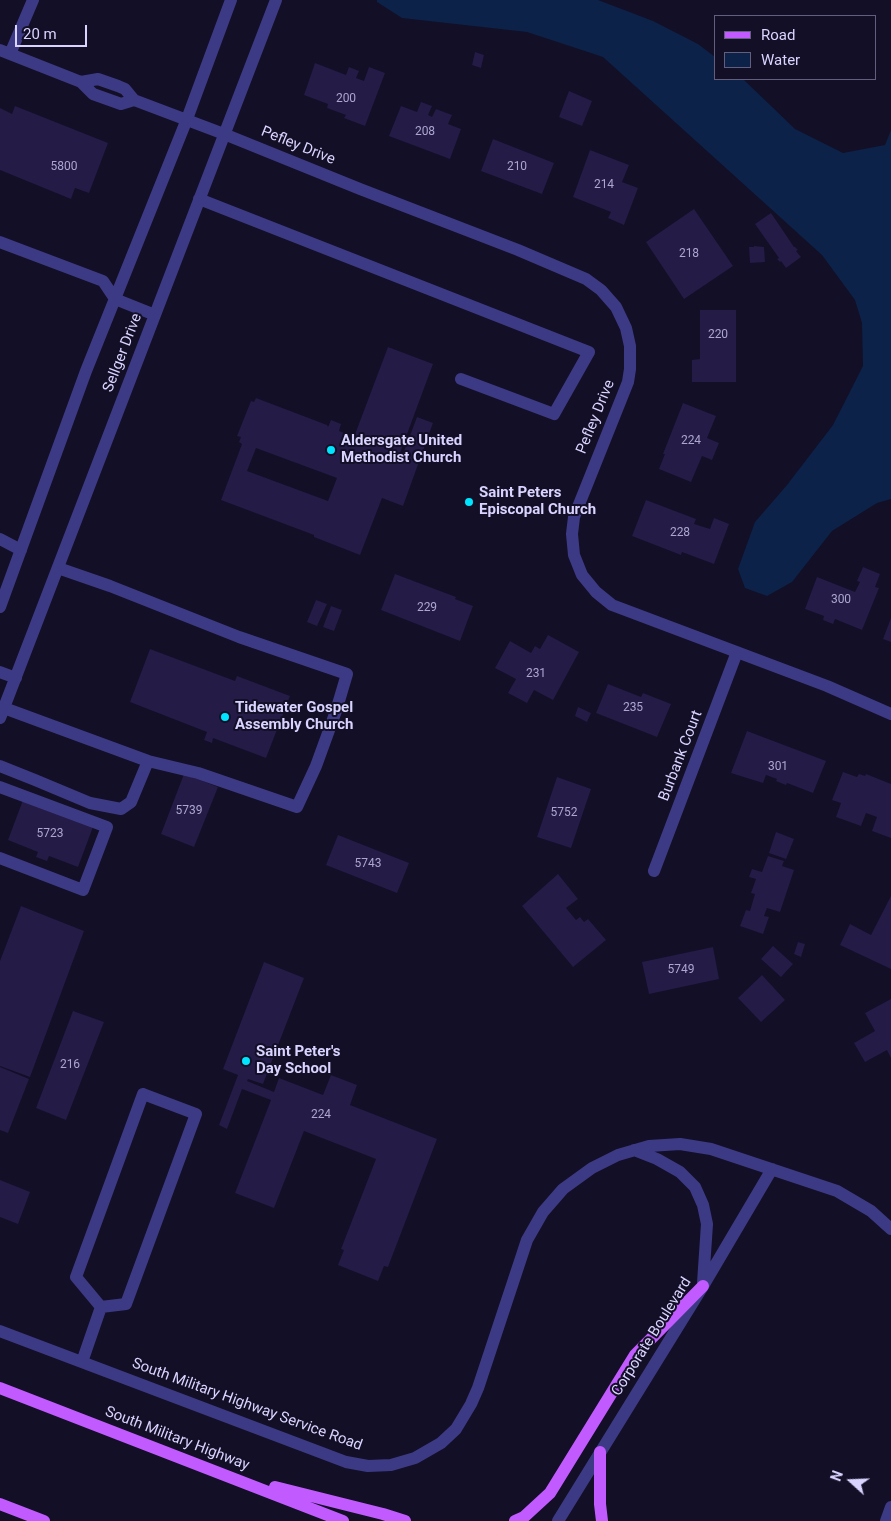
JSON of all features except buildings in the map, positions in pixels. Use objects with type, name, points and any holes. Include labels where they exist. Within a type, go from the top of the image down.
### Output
[{"type":"main road","points":[[515,1521],[524,1517],[550,1493],[635,1355],[703,1286]]},
{"type":"main road","name":"South Military Highway","points":[[0,1388],[343,1521]]},
{"type":"main road","points":[[600,1452],[600,1504],[602,1521]]},
{"type":"main road","points":[[226,1475],[406,1521]]},
{"type":"main road","points":[[0,1506],[25,1521]]},
{"type":"main road","points":[[0,1506],[44,1521]]},
{"type":"street","points":[[5,52],[33,0]]},
{"type":"street","name":"Sellger Drive","points":[[0,606],[83,380],[187,119],[232,0]]},
{"type":"street","name":"Sellger Drive","points":[[2,713],[276,0]]},
{"type":"street","name":"Pefley Drive","points":[[5,52],[82,82],[93,94],[121,104],[134,100],[187,119],[518,250],[586,279],[601,290],[616,308],[626,328],[630,346],[630,369],[628,382],[574,516],[572,534],[574,555],[582,575],[596,592],[612,605],[827,686],[891,714]]},
{"type":"street","points":[[199,199],[589,352],[554,414],[461,379]]},
{"type":"street","points":[[0,242],[103,281],[115,299],[155,314]]},
{"type":"street","points":[[0,539],[21,550]]},
{"type":"street","points":[[2,713],[148,761],[198,773],[297,808],[316,766],[347,674],[239,637],[110,586],[58,568]]},
{"type":"street","name":"Burbank Court","points":[[654,871],[737,652]]},
{"type":"street","points":[[0,672],[16,678]]},
{"type":"street","points":[[0,766],[90,803],[121,809],[131,802],[148,761]]},
{"type":"street","points":[[0,787],[107,827],[83,890],[0,858]]},
{"type":"street","points":[[143,1094],[196,1114],[126,1304],[101,1307],[76,1277],[143,1094]]},
{"type":"street","name":"South Military Highway Service Road","points":[[0,1331],[346,1462],[368,1466],[391,1465],[415,1458],[441,1443],[456,1429],[478,1388],[528,1240],[542,1212],[563,1189],[592,1168],[618,1155],[649,1146],[680,1144],[712,1149],[836,1191],[871,1211],[891,1229]]},
{"type":"street","points":[[634,1150],[657,1159],[680,1172],[695,1186],[703,1205],[707,1224],[703,1286]]},
{"type":"street","name":"Corporate Boulevard","points":[[558,1521],[703,1286],[772,1169]]},
{"type":"street","points":[[82,1362],[101,1307]]},
{"type":"street","points":[[886,1521],[891,1507]]},
{"type":"water","points":[[377,0],[598,0],[653,21],[698,44],[714,56],[714,80],[744,80],[795,129],[843,153],[885,145],[891,130],[891,499],[877,503],[832,531],[792,582],[767,596],[745,588],[738,569],[755,522],[787,485],[833,425],[863,366],[862,323],[855,300],[822,255],[603,57],[527,32],[402,18],[377,2]]},
{"type":"place","name":"Aldersgate United Methodist Church","points":[[331,450]]},
{"type":"place","name":"Saint Peters Episcopal Church","points":[[469,502]]},
{"type":"place","name":"Tidewater Gospel Assembly Church","points":[[225,717]]},
{"type":"place","name":"Saint Peter's Day School","points":[[246,1061]]}]
